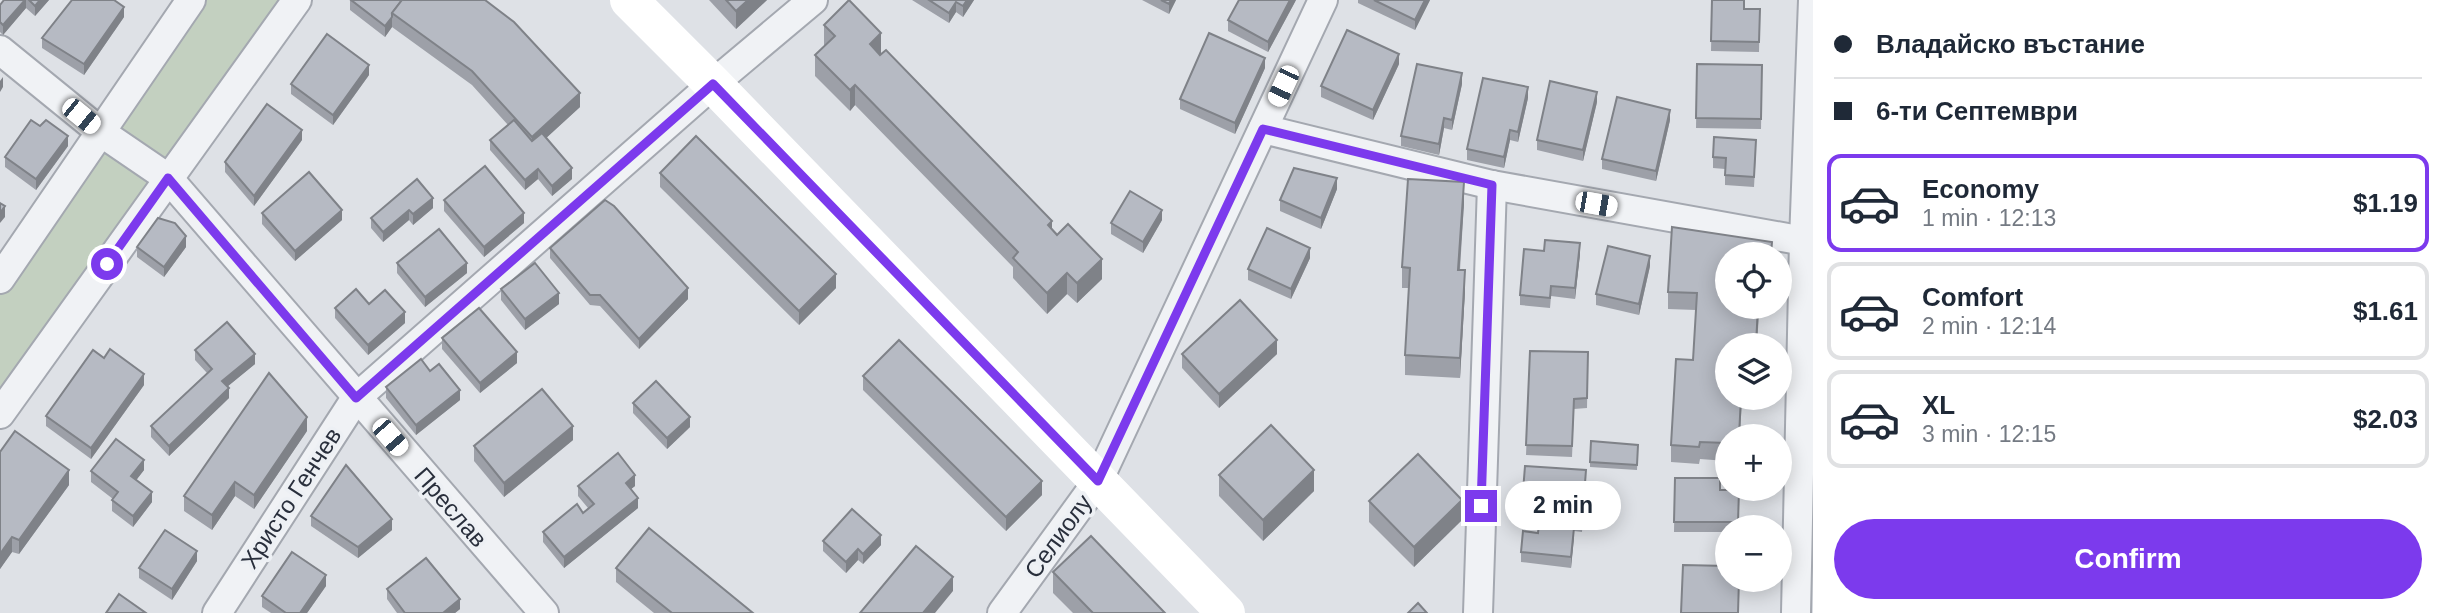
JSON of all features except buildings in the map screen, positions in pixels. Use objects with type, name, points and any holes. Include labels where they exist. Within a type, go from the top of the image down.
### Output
[{"type":"main road","points":[[629,0],[1226,613]]},
{"type":"street","points":[[0,279],[191,0]]},
{"type":"street","points":[[0,414],[297,0]]},
{"type":"street","name":"Христо Генчев","points":[[217,613],[356,398],[713,84],[813,0]]},
{"type":"street","name":"Селиолу","points":[[1002,613],[1098,481],[1323,0]]},
{"type":"street","points":[[1796,613],[1809,241],[1812,0]]},
{"type":"street","name":"Преслав","points":[[0,50],[102,133],[168,178],[544,613]]},
{"type":"street","points":[[1263,129],[1492,185],[1809,241]]},
{"type":"street","points":[[1478,613],[1492,185]]},
{"type":"green space","points":[[191,0],[297,0],[0,414],[0,279]]},
{"type":"route","points":[[107,264],[168,178],[356,398],[713,84],[1098,481],[1263,129],[1492,185],[1481,506]]}]
